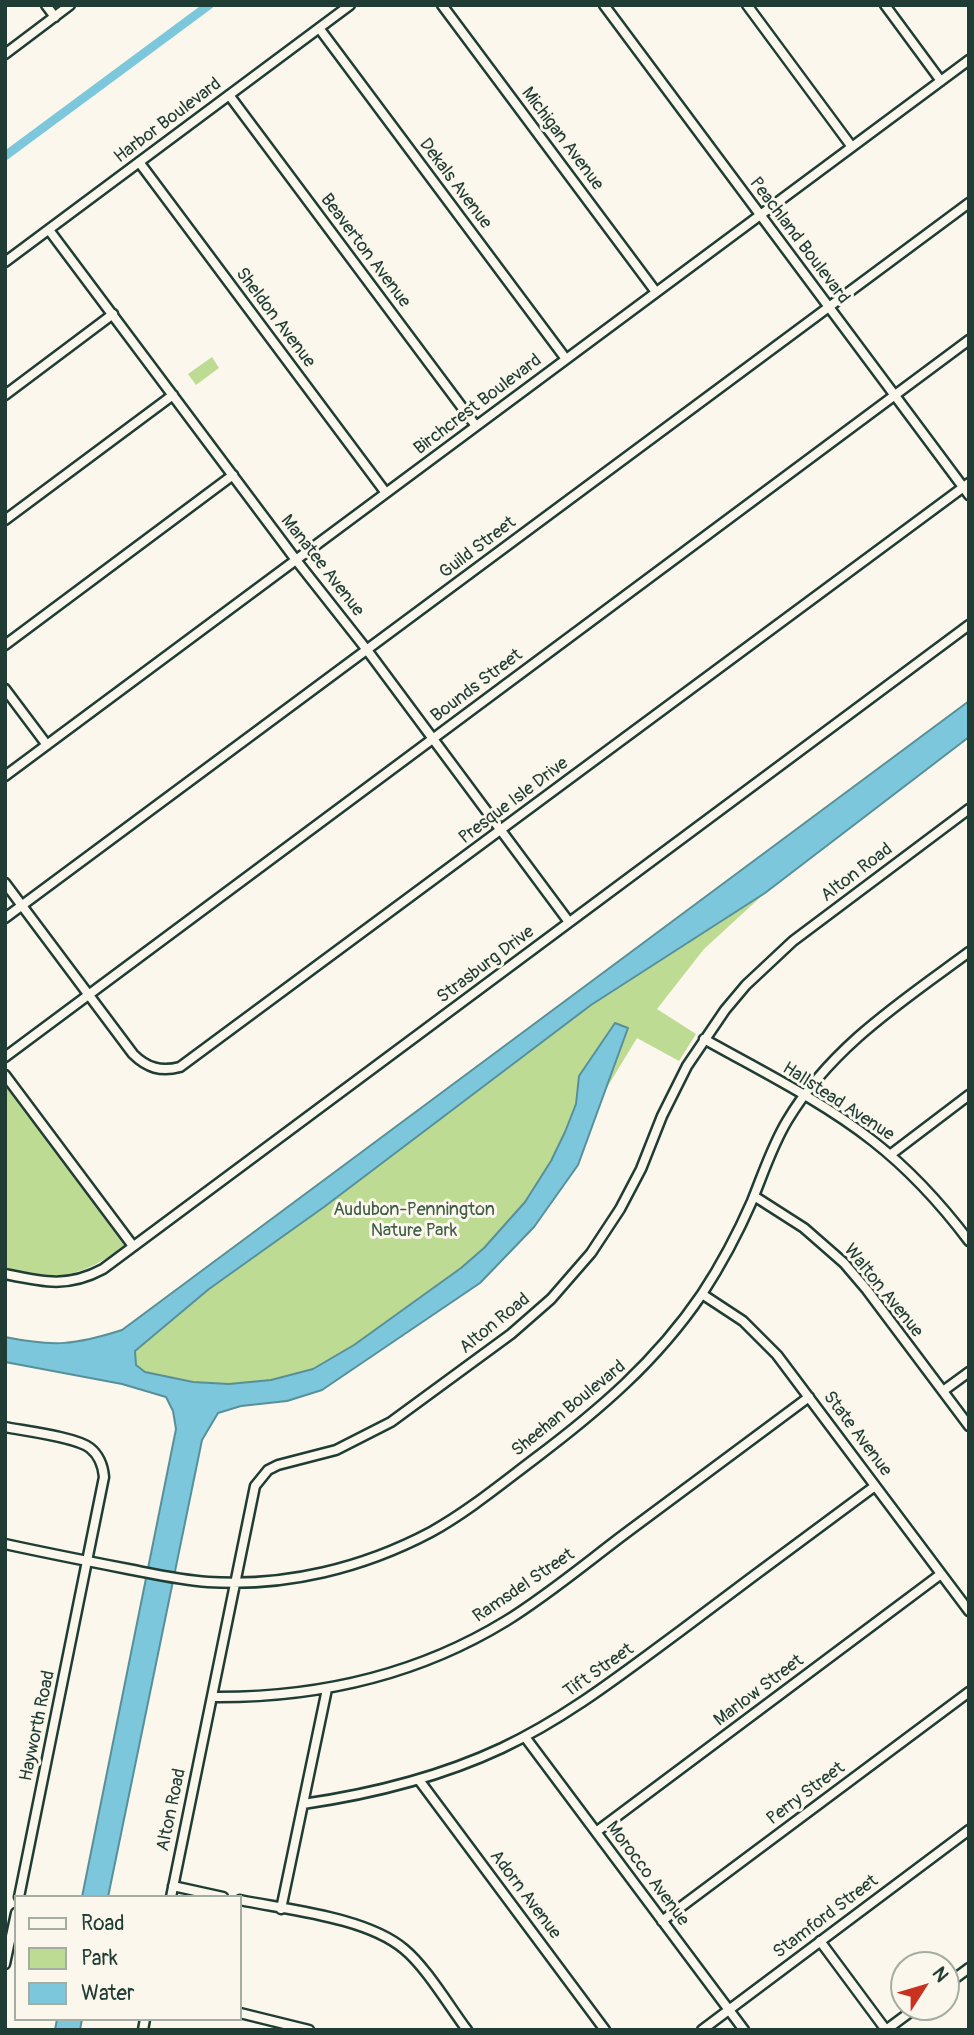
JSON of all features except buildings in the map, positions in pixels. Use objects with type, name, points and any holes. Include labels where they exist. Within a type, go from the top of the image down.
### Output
[{"type":"street","points":[[46,5],[55,17]]},
{"type":"street","points":[[5,54],[71,5]]},
{"type":"street","name":"Harbor Boulevard","points":[[5,262],[350,5]]},
{"type":"street","name":"Michigan Avenue","points":[[442,5],[656,292]]},
{"type":"street","name":"Peachland Boulevard","points":[[604,5],[894,396],[966,485],[969,495]]},
{"type":"street","points":[[747,5],[852,147]]},
{"type":"street","points":[[885,5],[941,80]]},
{"type":"street","name":"Dekals Avenue","points":[[319,28],[566,359]]},
{"type":"street","name":"Birchcrest Boulevard","points":[[5,776],[969,60]]},
{"type":"street","name":"Beaverton Avenue","points":[[229,95],[476,426]]},
{"type":"street","name":"Sheldon Avenue","points":[[139,162],[386,493]]},
{"type":"street","name":"Guild Street","points":[[5,918],[969,202]]},
{"type":"street","name":"Manatee Avenue","points":[[49,230],[569,922]]},
{"type":"street","points":[[5,395],[113,314]]},
{"type":"street","name":"Bounds Street","points":[[5,1057],[969,340]]},
{"type":"street","points":[[5,520],[173,395]]},
{"type":"street","points":[[5,645],[233,475]]},
{"type":"street","name":"Presque Isle Drive","points":[[5,883],[140,1061],[159,1070],[180,1067],[966,485]]},
{"type":"street","name":"Strasburg Drive","points":[[5,1274],[40,1281],[71,1282],[97,1272],[969,625]]},
{"type":"street","points":[[5,689],[47,745]]},
{"type":"street","name":"Alton Road","points":[[171,1895],[255,1486],[268,1470],[278,1465],[336,1450],[391,1422],[511,1334],[543,1307],[591,1253],[620,1209],[641,1169],[672,1094],[704,1039],[746,985],[793,941],[969,809]]},
{"type":"street","name":"Sheehan Boulevard","points":[[5,1544],[176,1578],[235,1583],[300,1577],[355,1564],[409,1543],[458,1515],[611,1399],[658,1352],[702,1294],[731,1244],[775,1143],[803,1096],[852,1041],[969,952]]},
{"type":"street","name":"Hallstead Avenue","points":[[704,1039],[852,1126],[890,1154],[968,1237]]},
{"type":"street","points":[[5,1075],[133,1246]]},
{"type":"street","points":[[890,1154],[969,1096]]},
{"type":"street","name":"Walton Avenue","points":[[754,1196],[804,1227],[844,1263],[969,1426]]},
{"type":"street","name":"State Avenue","points":[[702,1294],[731,1311],[758,1334],[809,1397],[969,1611]]},
{"type":"street","points":[[943,1391],[969,1372]]},
{"type":"street","name":"Ramsdel Street","points":[[212,1697],[267,1696],[327,1689],[372,1679],[457,1647],[547,1593],[809,1397]]},
{"type":"street","name":"Hayworth Road","points":[[5,1427],[89,1447],[99,1458],[104,1477],[19,1895]]},
{"type":"street","name":"Tift Street","points":[[303,1804],[358,1796],[419,1780],[525,1737],[600,1691],[875,1486]]},
{"type":"street","name":"Marlow Street","points":[[596,1832],[941,1574]]},
{"type":"street","points":[[281,1909],[327,1689]]},
{"type":"street","name":"Perry Street","points":[[662,1921],[969,1692]]},
{"type":"street","name":"Morocco Avenue","points":[[525,1737],[744,2030]]},
{"type":"street","name":"Adorn Avenue","points":[[419,1780],[605,2030]]},
{"type":"street","name":"Stamford Street","points":[[702,2030],[969,1830]]},
{"type":"street","points":[[173,1886],[214,1895]]},
{"type":"street","points":[[242,1900],[354,1924],[386,1936],[412,1957],[467,2030]]},
{"type":"street","points":[[5,1964],[9,1931]]},
{"type":"street","points":[[820,1941],[886,2030]]},
{"type":"street","points":[[242,2013],[309,2030]]},
{"type":"green space","points":[[212,357],[219,368],[196,385],[188,374]]},
{"type":"green space","name":"Audubon-Pennington Nature Park","points":[[765,893],[704,949],[657,1009],[696,1034],[679,1061],[637,1038],[606,1089],[628,1029],[615,1023],[579,1076],[576,1104],[551,1161],[525,1202],[484,1248],[461,1268],[354,1345],[313,1369],[271,1380],[229,1384],[193,1382],[145,1372],[136,1365],[135,1351],[209,1289],[591,1005]]},
{"type":"green space","points":[[5,1085],[125,1246],[81,1271],[55,1275],[5,1268]]},
{"type":"water","points":[[969,701],[969,737],[765,893],[591,1005],[324,1207],[209,1289],[135,1351],[136,1365],[145,1372],[193,1382],[229,1384],[271,1380],[313,1369],[354,1345],[461,1268],[484,1248],[525,1202],[551,1161],[565,1132],[576,1104],[579,1076],[615,1023],[628,1028],[578,1165],[534,1227],[480,1283],[322,1390],[287,1401],[241,1406],[218,1413],[202,1440],[108,1895],[82,1895],[176,1429],[173,1411],[166,1397],[122,1384],[5,1362],[5,1337],[64,1343],[122,1330]]},
{"type":"water","points":[[57,2021],[82,2021],[80,2030],[55,2030]]},
{"type":"waterway","points":[[5,156],[209,5]]}]
